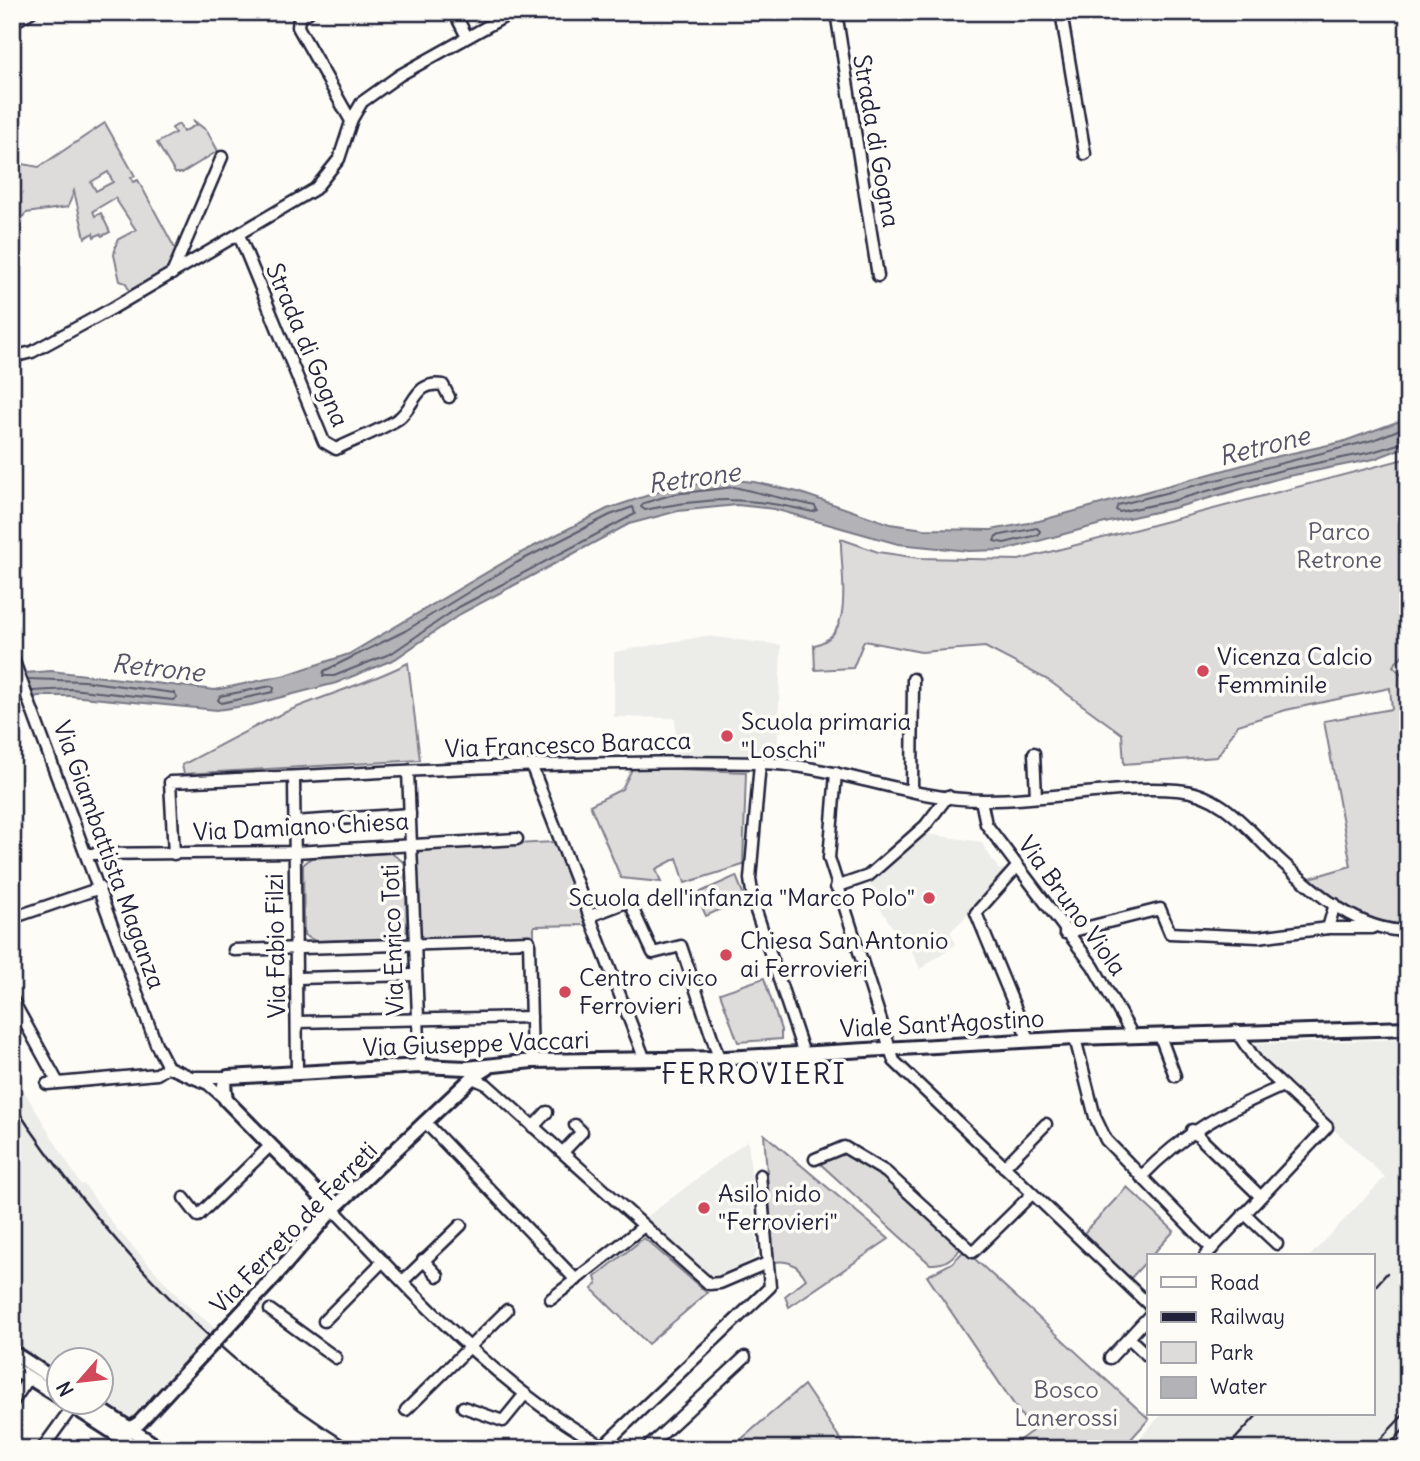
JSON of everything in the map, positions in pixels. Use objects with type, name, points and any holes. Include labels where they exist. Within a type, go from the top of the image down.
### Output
[{"type":"main road","name":"Viale Sant'Agostino","points":[[723,1058],[803,1051],[1075,1038],[1236,1031],[1408,1028]]},
{"type":"main road","name":"Via Giuseppe Vaccari","points":[[492,1066],[532,1061],[723,1058]]},
{"type":"main road","name":"Via Giuseppe Vaccari","points":[[228,1077],[419,1066],[470,1072]]},
{"type":"main road","name":"Via Ferreto de Ferreti","points":[[131,1443],[154,1407],[333,1209],[426,1123],[470,1072],[492,1066]]},
{"type":"main road","points":[[228,1077],[224,1085],[226,1100],[333,1209]]},
{"type":"main road","points":[[12,1352],[46,1374]]},
{"type":"main road","points":[[12,1367],[46,1388]]},
{"type":"main road","points":[[106,1416],[129,1418],[154,1407]]},
{"type":"main road","points":[[154,1407],[145,1430],[163,1449]]},
{"type":"main road","points":[[99,1416],[131,1443],[163,1449]]},
{"type":"street","points":[[12,23],[31,12]]},
{"type":"street","points":[[309,12],[299,18],[298,27],[351,121]]},
{"type":"street","points":[[454,12],[467,37]]},
{"type":"street","points":[[12,357],[32,352],[303,197],[325,180],[339,159],[351,121],[362,102],[400,75],[513,12]]},
{"type":"street","name":"Strada di Gogna","points":[[836,12],[878,276]]},
{"type":"street","points":[[1061,12],[1085,154]]},
{"type":"street","points":[[172,274],[222,157]]},
{"type":"street","name":"Strada di Gogna","points":[[239,235],[295,377],[324,442],[330,447],[337,449],[400,418],[415,393],[435,384],[443,385],[449,397]]},
{"type":"street","name":"Via Giambattista Maganza","points":[[12,656],[88,854],[156,1044],[168,1067]]},
{"type":"street","points":[[912,790],[913,679]]},
{"type":"street","points":[[1034,753],[1036,797]]},
{"type":"street","name":"Via Francesco Baracca","points":[[174,854],[170,782],[532,767],[592,762],[790,764],[912,790],[981,800],[1178,790],[1199,794],[1223,806],[1248,826],[1280,860],[1335,904],[1373,928],[1408,931]]},
{"type":"street","points":[[760,763],[750,879],[754,905],[803,1051]]},
{"type":"street","points":[[532,767],[645,1060]]},
{"type":"street","name":"Via Enrico Toti","points":[[408,771],[419,1066]]},
{"type":"street","points":[[836,773],[829,858],[887,1048],[894,1061],[1147,1303]]},
{"type":"street","name":"Via Fabio Filzi","points":[[294,777],[298,948],[297,1073]]},
{"type":"street","points":[[836,887],[868,876],[925,826],[948,796]]},
{"type":"street","name":"Via Bruno Viola","points":[[981,800],[986,824],[1065,933],[1093,966],[1133,1036]]},
{"type":"street","points":[[294,822],[410,814]]},
{"type":"street","name":"Via Damiano Chiesa","points":[[88,854],[295,852],[517,839]]},
{"type":"street","points":[[1017,867],[976,913],[1029,1041]]},
{"type":"street","points":[[12,918],[100,888]]},
{"type":"street","points":[[590,916],[629,901],[653,953],[681,946],[723,1058]]},
{"type":"street","points":[[1328,928],[1335,904]]},
{"type":"street","points":[[1065,933],[1160,909],[1170,933],[1258,937],[1328,928],[1373,928]]},
{"type":"street","points":[[234,950],[529,941],[532,1061]]},
{"type":"street","points":[[297,978],[414,975]]},
{"type":"street","points":[[12,999],[52,1083],[94,1082],[157,1074],[168,1067],[195,1077],[226,1100]]},
{"type":"street","points":[[298,1022],[416,1022],[531,1017]]},
{"type":"street","points":[[1075,1038],[1095,1117],[1106,1140],[1208,1252],[1328,1127],[1257,1062],[1236,1031]]},
{"type":"street","points":[[1160,1036],[1175,1076]]},
{"type":"street","points":[[470,1072],[709,1284],[720,1283],[767,1263]]},
{"type":"street","points":[[195,1077],[228,1077]]},
{"type":"street","points":[[1141,1177],[1192,1130],[1224,1112],[1283,1086]]},
{"type":"street","points":[[533,1127],[547,1112]]},
{"type":"street","points":[[426,1123],[576,1280]]},
{"type":"street","points":[[1004,1167],[1046,1124]]},
{"type":"street","points":[[563,1152],[582,1132],[575,1125]]},
{"type":"street","points":[[1192,1130],[1260,1196]]},
{"type":"street","points":[[184,1198],[198,1216],[270,1146]]},
{"type":"street","points":[[815,1159],[844,1147],[875,1166],[973,1252],[1032,1194]]},
{"type":"street","points":[[333,1209],[471,1347],[525,1394],[606,1447],[770,1287],[760,1175]]},
{"type":"street","points":[[1244,1213],[1277,1244]]},
{"type":"street","points":[[403,1281],[461,1225]]},
{"type":"street","points":[[551,1298],[644,1226]]},
{"type":"street","points":[[423,1260],[438,1276]]},
{"type":"street","points":[[324,1321],[383,1261]]},
{"type":"street","points":[[270,1310],[336,1358]]},
{"type":"street","points":[[406,1410],[507,1310]]},
{"type":"street","points":[[1111,1359],[1147,1318]]},
{"type":"street","points":[[1129,1338],[1147,1355]]},
{"type":"street","points":[[646,1449],[745,1357]]},
{"type":"street","points":[[12,1403],[29,1378]]},
{"type":"street","points":[[463,1407],[503,1421],[525,1394]]},
{"type":"street","points":[[42,1449],[63,1416]]},
{"type":"shaded area","points":[[706,636],[781,645],[777,760],[680,756],[676,753],[675,718],[614,717],[614,652]]},
{"type":"shaded area","name":"Scuola dell'infanzia \"Marco Polo\"","points":[[927,834],[981,842],[999,870],[1004,869],[1009,875],[950,932],[956,944],[920,969],[908,943],[904,945],[867,888]]},
{"type":"shaded area","points":[[1408,1039],[1408,1449],[1129,1449],[1160,1416],[1374,1416],[1374,1254],[1312,1254],[1385,1177],[1256,1057],[1256,1044]]},
{"type":"shaded area","points":[[12,1071],[81,1185],[84,1184],[116,1228],[183,1302],[215,1328],[212,1335],[139,1415],[127,1421],[116,1414],[116,1346],[46,1346],[46,1371],[12,1349]]},
{"type":"shaded area","name":"Asilo nido \"Ferrovieri\"","points":[[748,1140],[754,1204],[751,1209],[754,1212],[757,1250],[754,1258],[719,1277],[709,1277],[644,1219]]},
{"type":"green space","points":[[193,120],[207,131],[218,151],[182,173],[175,173],[157,143],[175,133],[172,128],[179,124],[183,132],[196,125]]},
{"type":"green space","points":[[105,123],[135,176],[131,178],[133,182],[138,180],[178,254],[170,273],[131,296],[126,283],[120,281],[114,255],[117,240],[136,230],[115,198],[93,211],[95,216],[101,213],[110,232],[102,236],[100,234],[94,237],[93,233],[85,238],[74,191],[68,207],[26,213],[12,229],[12,162],[39,167]],"holes":[[[108,172],[113,182],[96,191],[91,182]]]},
{"type":"green space","name":"Parco Retrone","points":[[1408,458],[1408,649],[1393,666],[1408,681],[1408,930],[1364,920],[1310,878],[1351,866],[1324,721],[1392,709],[1390,688],[1286,710],[1238,725],[1217,757],[1124,764],[1122,734],[1048,680],[985,647],[921,652],[864,641],[853,668],[815,670],[814,645],[827,639],[836,629],[841,616],[841,539],[878,552],[919,558],[1019,560]]},
{"type":"green space","points":[[408,663],[420,760],[184,774],[182,765],[261,724]]},
{"type":"green space","points":[[633,767],[746,772],[743,865],[685,883],[677,858],[656,869],[661,882],[621,878],[590,805],[622,789]]},
{"type":"green space","points":[[554,842],[588,925],[534,926],[534,938],[418,942],[416,849]]},
{"type":"green space","points":[[391,853],[405,863],[407,931],[399,938],[315,941],[304,935],[303,865],[311,858]]},
{"type":"green space","points":[[736,876],[745,898],[706,916],[696,894]]},
{"type":"green space","points":[[764,978],[781,1030],[781,1039],[738,1042],[720,993]]},
{"type":"green space","points":[[764,1134],[889,1239],[789,1307],[785,1296],[806,1279],[793,1264],[774,1262]]},
{"type":"green space","points":[[844,1147],[886,1172],[964,1245],[946,1261],[930,1264],[815,1159]]},
{"type":"green space","points":[[1127,1187],[1174,1231],[1153,1254],[1147,1254],[1147,1260],[1130,1279],[1084,1233]]},
{"type":"green space","points":[[644,1238],[707,1293],[648,1344],[592,1289],[597,1284],[595,1277]]},
{"type":"green space","name":"Bosco Lanerossi","points":[[965,1250],[1149,1419],[1122,1449],[1011,1449],[1010,1447],[1032,1431],[927,1276],[952,1263]]},
{"type":"green space","points":[[804,1385],[847,1449],[730,1449]]},
{"type":"water","points":[[1408,418],[1408,446],[1374,459],[1284,477],[1174,508],[1005,550],[969,551],[898,544],[774,509],[737,505],[678,511],[629,524],[462,613],[395,659],[336,683],[251,705],[217,710],[71,696],[38,696],[12,704],[12,674],[51,671],[215,690],[286,675],[349,654],[513,557],[607,509],[673,487],[734,480],[754,482],[798,492],[890,524],[924,529],[991,530],[1039,521],[1261,460],[1342,442]]},
{"type":"railway","points":[[12,1102],[84,1202],[166,1294],[210,1337],[257,1377],[306,1415],[358,1449]]},
{"type":"railway","points":[[1374,1288],[1387,1273]]},
{"type":"railway","points":[[1371,1449],[1408,1410]]},
{"type":"railway","points":[[1226,1449],[1256,1416]]},
{"type":"railway","points":[[1386,1449],[1407,1426]]},
{"type":"place","name":"Vicenza Calcio Femminile","points":[[1203,671]]},
{"type":"place","name":"Scuola primaria \"Loschi\"","points":[[727,736]]},
{"type":"place","name":"Scuola dell'infanzia \"Marco Polo\"","points":[[929,898]]},
{"type":"place","name":"Chiesa San Antonio ai Ferrovieri","points":[[726,955]]},
{"type":"place","name":"Centro civico Ferrovieri","points":[[565,992]]},
{"type":"place","name":"Asilo nido \"Ferrovieri\"","points":[[704,1208]]},
{"type":"district","name":"FERROVIERI","points":[[754,1074]]},
{"type":"water label","name":"Retrone","points":[[1264,446]]},
{"type":"water label","name":"Retrone","points":[[694,478]]},
{"type":"water label","name":"Retrone","points":[[158,668]]}]
